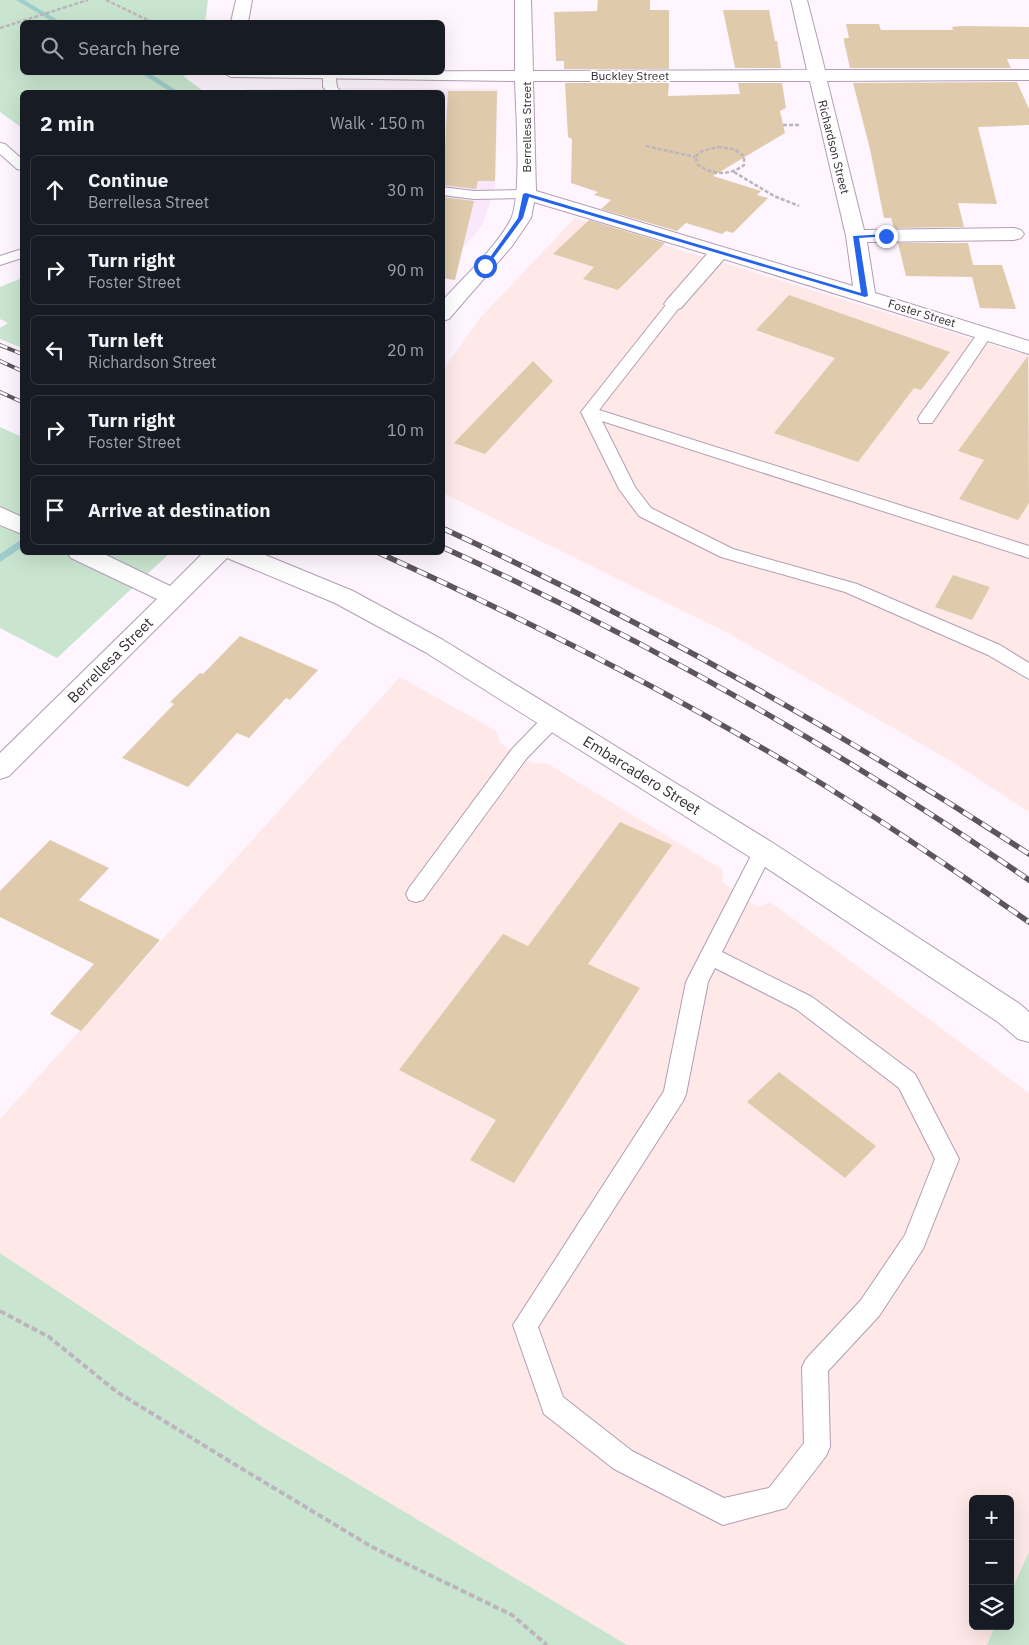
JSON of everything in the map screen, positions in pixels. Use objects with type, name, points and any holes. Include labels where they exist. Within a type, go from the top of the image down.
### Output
[{"type":"street","points":[[240,20],[244,0]]},
{"type":"street","name":"Berrellesa Street","points":[[445,312],[505,242],[520,218],[526,194],[526,75],[523,0]]},
{"type":"street","name":"Richardson Street","points":[[799,0],[856,236],[865,296]]},
{"type":"street","name":"Buckley Street","points":[[445,75],[1029,75]]},
{"type":"street","name":"Foster Street","points":[[526,194],[720,251],[1029,348]]},
{"type":"street","points":[[856,236],[1014,234]]},
{"type":"street","points":[[674,304],[720,251]]},
{"type":"street","points":[[0,515],[20,525]]},
{"type":"street","points":[[85,555],[173,597]]},
{"type":"street","name":"Berrellesa Street","points":[[0,769],[217,555]]},
{"type":"street","name":"Embarcadero Street","points":[[242,555],[344,597],[434,646],[763,851],[1009,1013],[1029,1030]]},
{"type":"lane","points":[[329,75],[330,87],[332,90]]},
{"type":"lane","points":[[0,147],[20,164]]},
{"type":"lane","points":[[445,191],[474,195],[526,194]]},
{"type":"lane","points":[[0,261],[20,254]]},
{"type":"lane","points":[[590,412],[674,304]]},
{"type":"lane","points":[[926,419],[985,333]]},
{"type":"lane","points":[[590,412],[1029,552]]},
{"type":"lane","points":[[590,412],[627,488],[645,512],[727,553],[852,588],[994,650],[1029,672]]},
{"type":"lane","points":[[416,894],[518,754],[553,719]]},
{"type":"lane","points":[[710,956],[804,1003],[907,1081],[947,1159],[915,1241],[870,1308],[815,1367],[817,1447],[777,1499],[723,1512],[623,1460],[553,1404],[525,1325],[675,1094],[697,982],[710,956],[763,851]]},
{"type":"path","points":[[25,20],[88,0]]},
{"type":"path","points":[[106,0],[148,20]]},
{"type":"path","points":[[0,28],[20,22]]},
{"type":"path","points":[[784,125],[808,125]]},
{"type":"path","points":[[646,146],[695,157]]},
{"type":"path","points":[[710,148],[734,149],[744,156],[746,161],[744,165],[734,172],[718,173],[703,169],[698,165],[695,157],[702,150],[710,148]]},
{"type":"path","points":[[734,172],[769,191],[784,202],[800,206]]},
{"type":"path","points":[[0,1311],[49,1337],[117,1392],[239,1467],[372,1547],[512,1615],[547,1645]]},
{"type":"shaded area","points":[[243,89],[498,89],[495,186],[483,224],[445,270],[445,90]]},
{"type":"shaded area","points":[[575,218],[1022,354],[1029,345],[1029,812],[951,761],[728,633],[445,494],[445,367],[480,318]]},
{"type":"shaded area","points":[[400,677],[496,731],[500,743],[533,763],[548,764],[723,870],[722,882],[758,907],[770,902],[1029,1093],[1029,1552],[1014,1584],[1014,1495],[969,1495],[969,1630],[993,1630],[987,1645],[627,1645],[263,1427],[0,1253],[0,1119]]},
{"type":"green space","points":[[0,0],[208,0],[205,20],[20,20],[20,75],[190,75],[183,76],[202,90],[20,90],[20,127],[0,112]]},
{"type":"green space","points":[[20,279],[20,347],[0,339],[0,328],[8,323],[0,319],[0,287]]},
{"type":"green space","points":[[0,427],[20,436],[20,555],[168,555],[57,658],[0,628]]},
{"type":"green space","points":[[0,1253],[263,1427],[627,1645],[0,1645]]},
{"type":"green space","points":[[1029,1552],[1029,1645],[987,1645],[993,1630],[1014,1630],[1014,1584]]},
{"type":"building","points":[[598,0],[650,0],[650,10],[669,10],[669,69],[564,69],[564,61],[556,61],[554,12],[597,11]]},
{"type":"building","points":[[723,10],[769,10],[775,41],[777,41],[781,68],[735,68]]},
{"type":"building","points":[[846,24],[879,24],[881,30],[953,30],[952,27],[961,26],[1029,27],[1029,59],[1007,59],[1011,68],[850,68],[844,41],[844,38],[849,38]]},
{"type":"building","points":[[1017,82],[1029,109],[1029,125],[978,127],[997,204],[958,203],[964,227],[894,228],[891,218],[884,218],[870,149],[853,83]]},
{"type":"building","points":[[565,83],[669,83],[668,96],[740,94],[738,83],[782,83],[786,108],[780,111],[785,133],[713,176],[761,191],[757,195],[768,198],[733,233],[726,231],[722,234],[686,223],[677,231],[601,209],[611,200],[594,195],[598,192],[571,183],[572,139],[568,137]]},
{"type":"building","points":[[448,91],[497,91],[495,181],[478,181],[476,189],[445,185]]},
{"type":"building","points":[[445,197],[474,201],[455,280],[445,278]]},
{"type":"building","points":[[589,220],[665,243],[618,290],[583,279],[594,267],[553,254]]},
{"type":"building","points":[[898,243],[968,243],[973,265],[1002,265],[1016,309],[980,308],[972,277],[906,276]]},
{"type":"building","points":[[789,295],[950,352],[921,390],[914,388],[858,462],[774,433],[835,358],[756,330]]},
{"type":"building","points":[[1028,356],[1029,503],[1018,520],[959,499],[984,460],[958,451]]},
{"type":"building","points":[[533,361],[553,381],[485,454],[454,443]]},
{"type":"building","points":[[953,575],[990,587],[972,620],[935,607]]},
{"type":"building","points":[[240,636],[318,670],[290,700],[286,698],[249,738],[237,733],[188,787],[122,758],[174,704],[170,702],[200,673],[203,674]]},
{"type":"building","points":[[620,822],[672,845],[588,964],[640,988],[514,1183],[470,1160],[496,1120],[399,1070],[503,934],[528,946]]},
{"type":"building","points":[[50,840],[109,868],[79,900],[160,940],[81,1031],[50,1014],[94,964],[0,917],[0,891]]},
{"type":"building","points":[[779,1072],[876,1146],[845,1178],[747,1102]]},
{"type":"waterway","points":[[19,0],[54,20]]},
{"type":"waterway","points":[[147,75],[172,90]]},
{"type":"waterway","points":[[0,559],[20,544]]},
{"type":"railway","points":[[0,345],[20,353]]},
{"type":"railway","points":[[0,361],[20,370]]},
{"type":"railway","points":[[0,392],[20,401]]},
{"type":"railway","points":[[445,529],[593,601],[741,680],[886,764],[1029,854]]},
{"type":"railway","points":[[445,548],[594,620],[743,700],[888,787],[1029,880]]},
{"type":"railway","points":[[383,555],[590,654],[694,709],[796,768],[855,805],[1029,922]]},
{"type":"route","points":[[485,266],[505,242],[520,218],[526,194],[865,296],[856,236],[886,236]]}]
